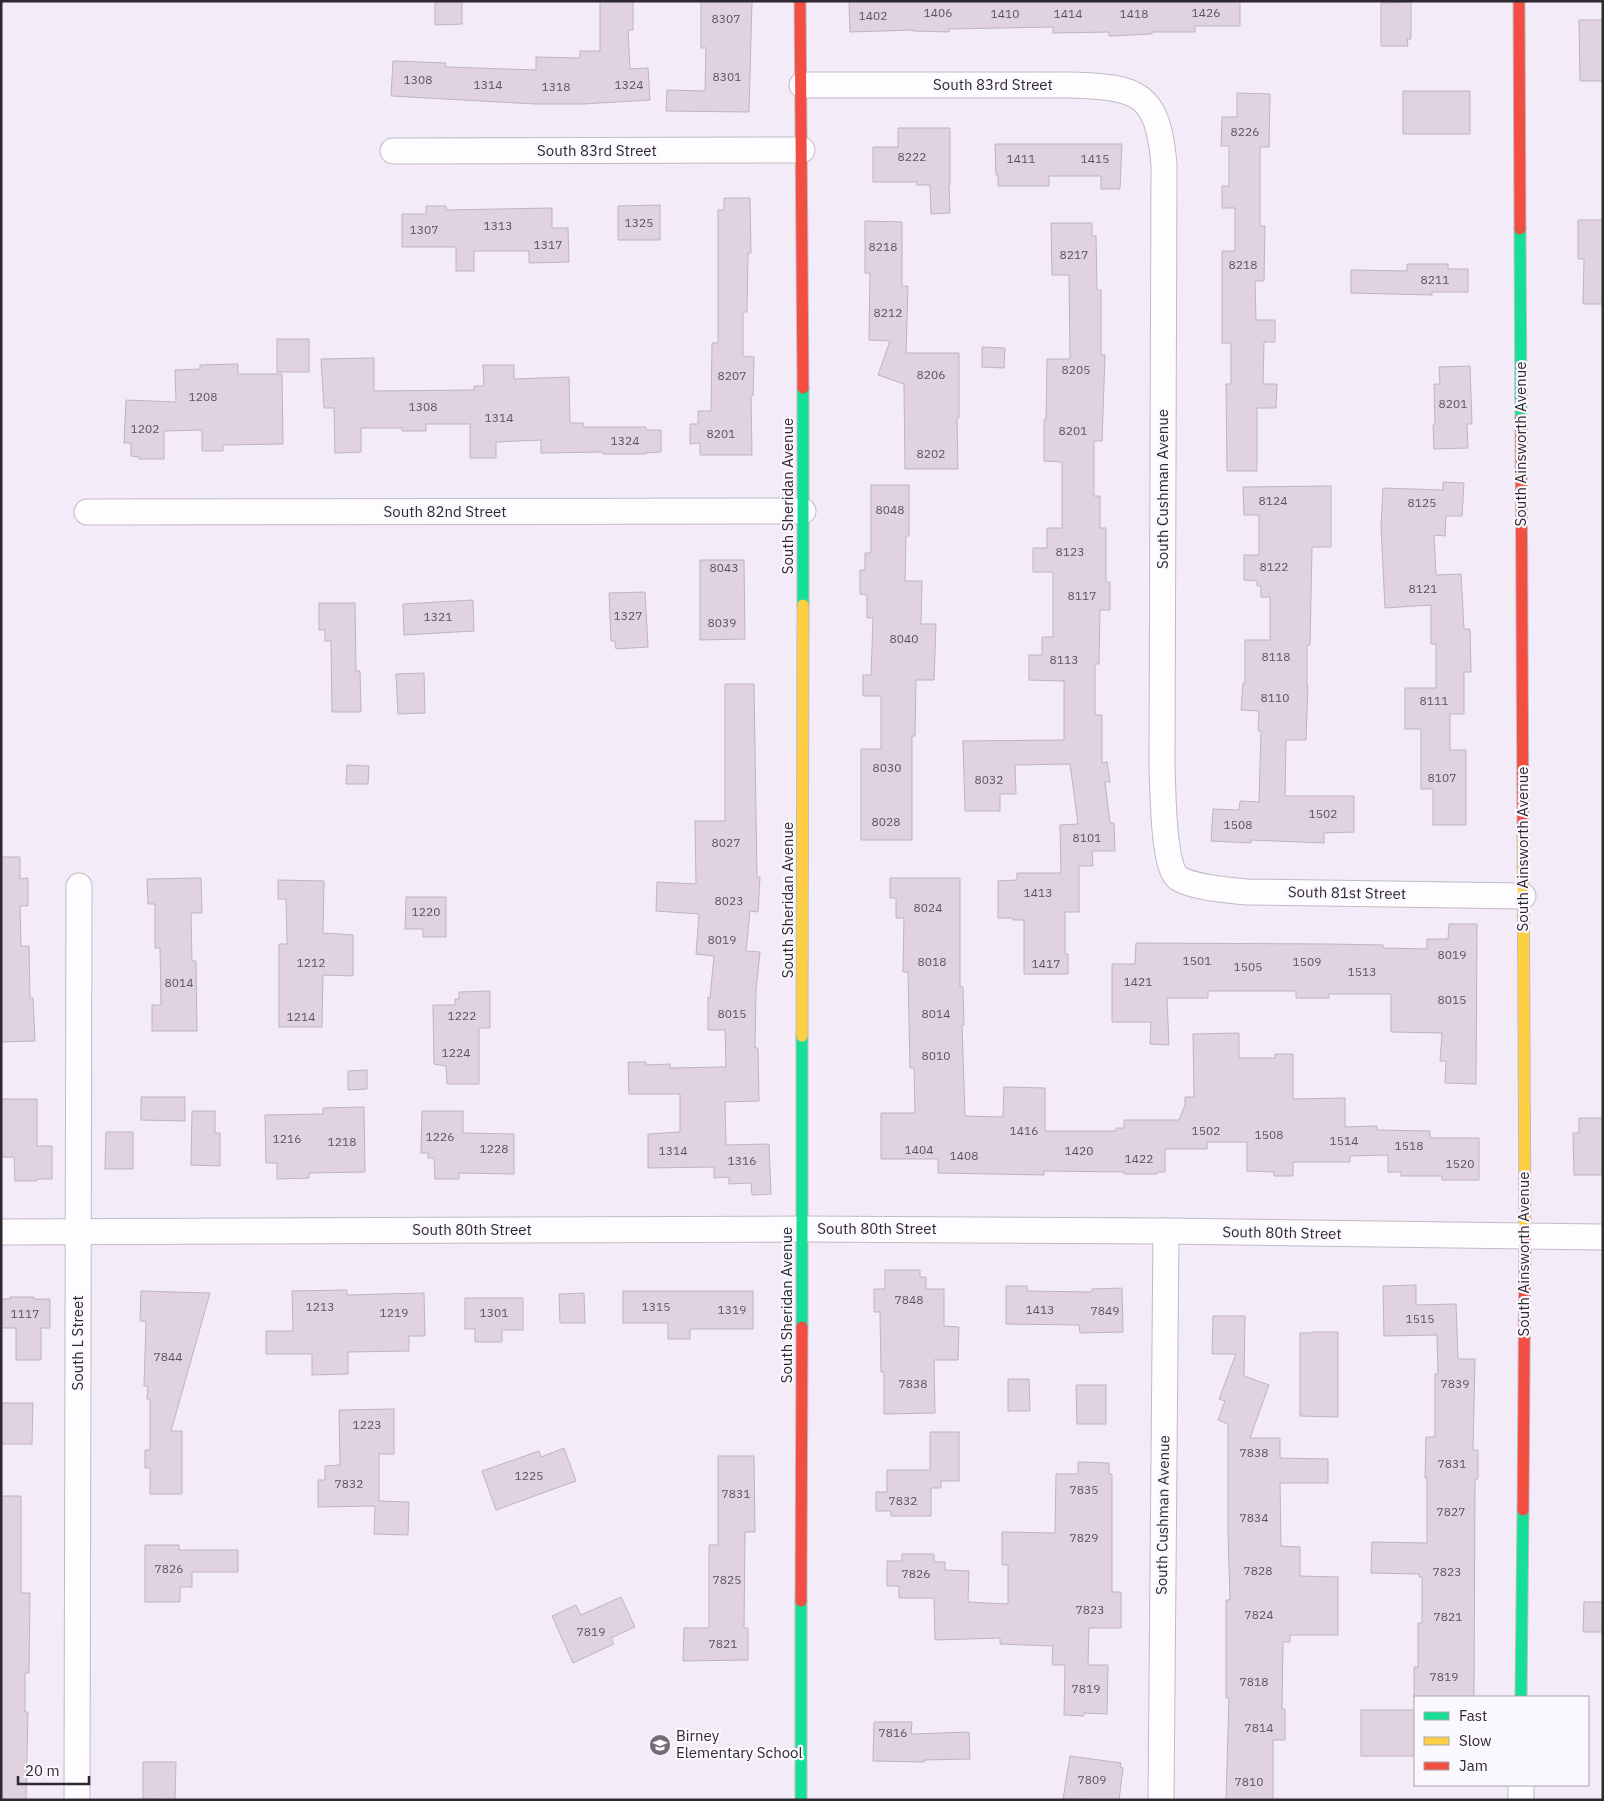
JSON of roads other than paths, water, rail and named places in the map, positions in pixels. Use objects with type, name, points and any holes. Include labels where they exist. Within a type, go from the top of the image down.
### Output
[{"type":"street","name":"South Sheridan Avenue","points":[[800,1],[802,84],[803,511],[801,1800]]},
{"type":"street","name":"South Ainsworth Avenue","points":[[1519,1],[1525,1237],[1522,1696]]},
{"type":"street","name":"South 83rd Street","points":[[802,84],[1090,86],[1135,93],[1149,106]]},
{"type":"street","name":"South Cushman Avenue","points":[[1149,106],[1161,137],[1164,165],[1162,768],[1166,840],[1171,868],[1174,874]]},
{"type":"street","name":"South 83rd Street","points":[[392,152],[802,150]]},
{"type":"street","name":"South 82nd Street","points":[[86,512],[803,511]]},
{"type":"street","name":"South 81st Street","points":[[1174,874],[1187,882],[1203,886],[1247,892],[1523,896]]},
{"type":"street","name":"South L Street","points":[[76,1800],[79,886]]},
{"type":"street","name":"South 80th Street","points":[[1,1232],[803,1228],[1603,1237]]},
{"type":"street","name":"South Cushman Avenue","points":[[1161,1800],[1166,1231]]},
{"type":"street","points":[[1521,1786],[1521,1800]]},
{"type":"place","name":"Birney Elementary School","points":[[660,1745]]}]
